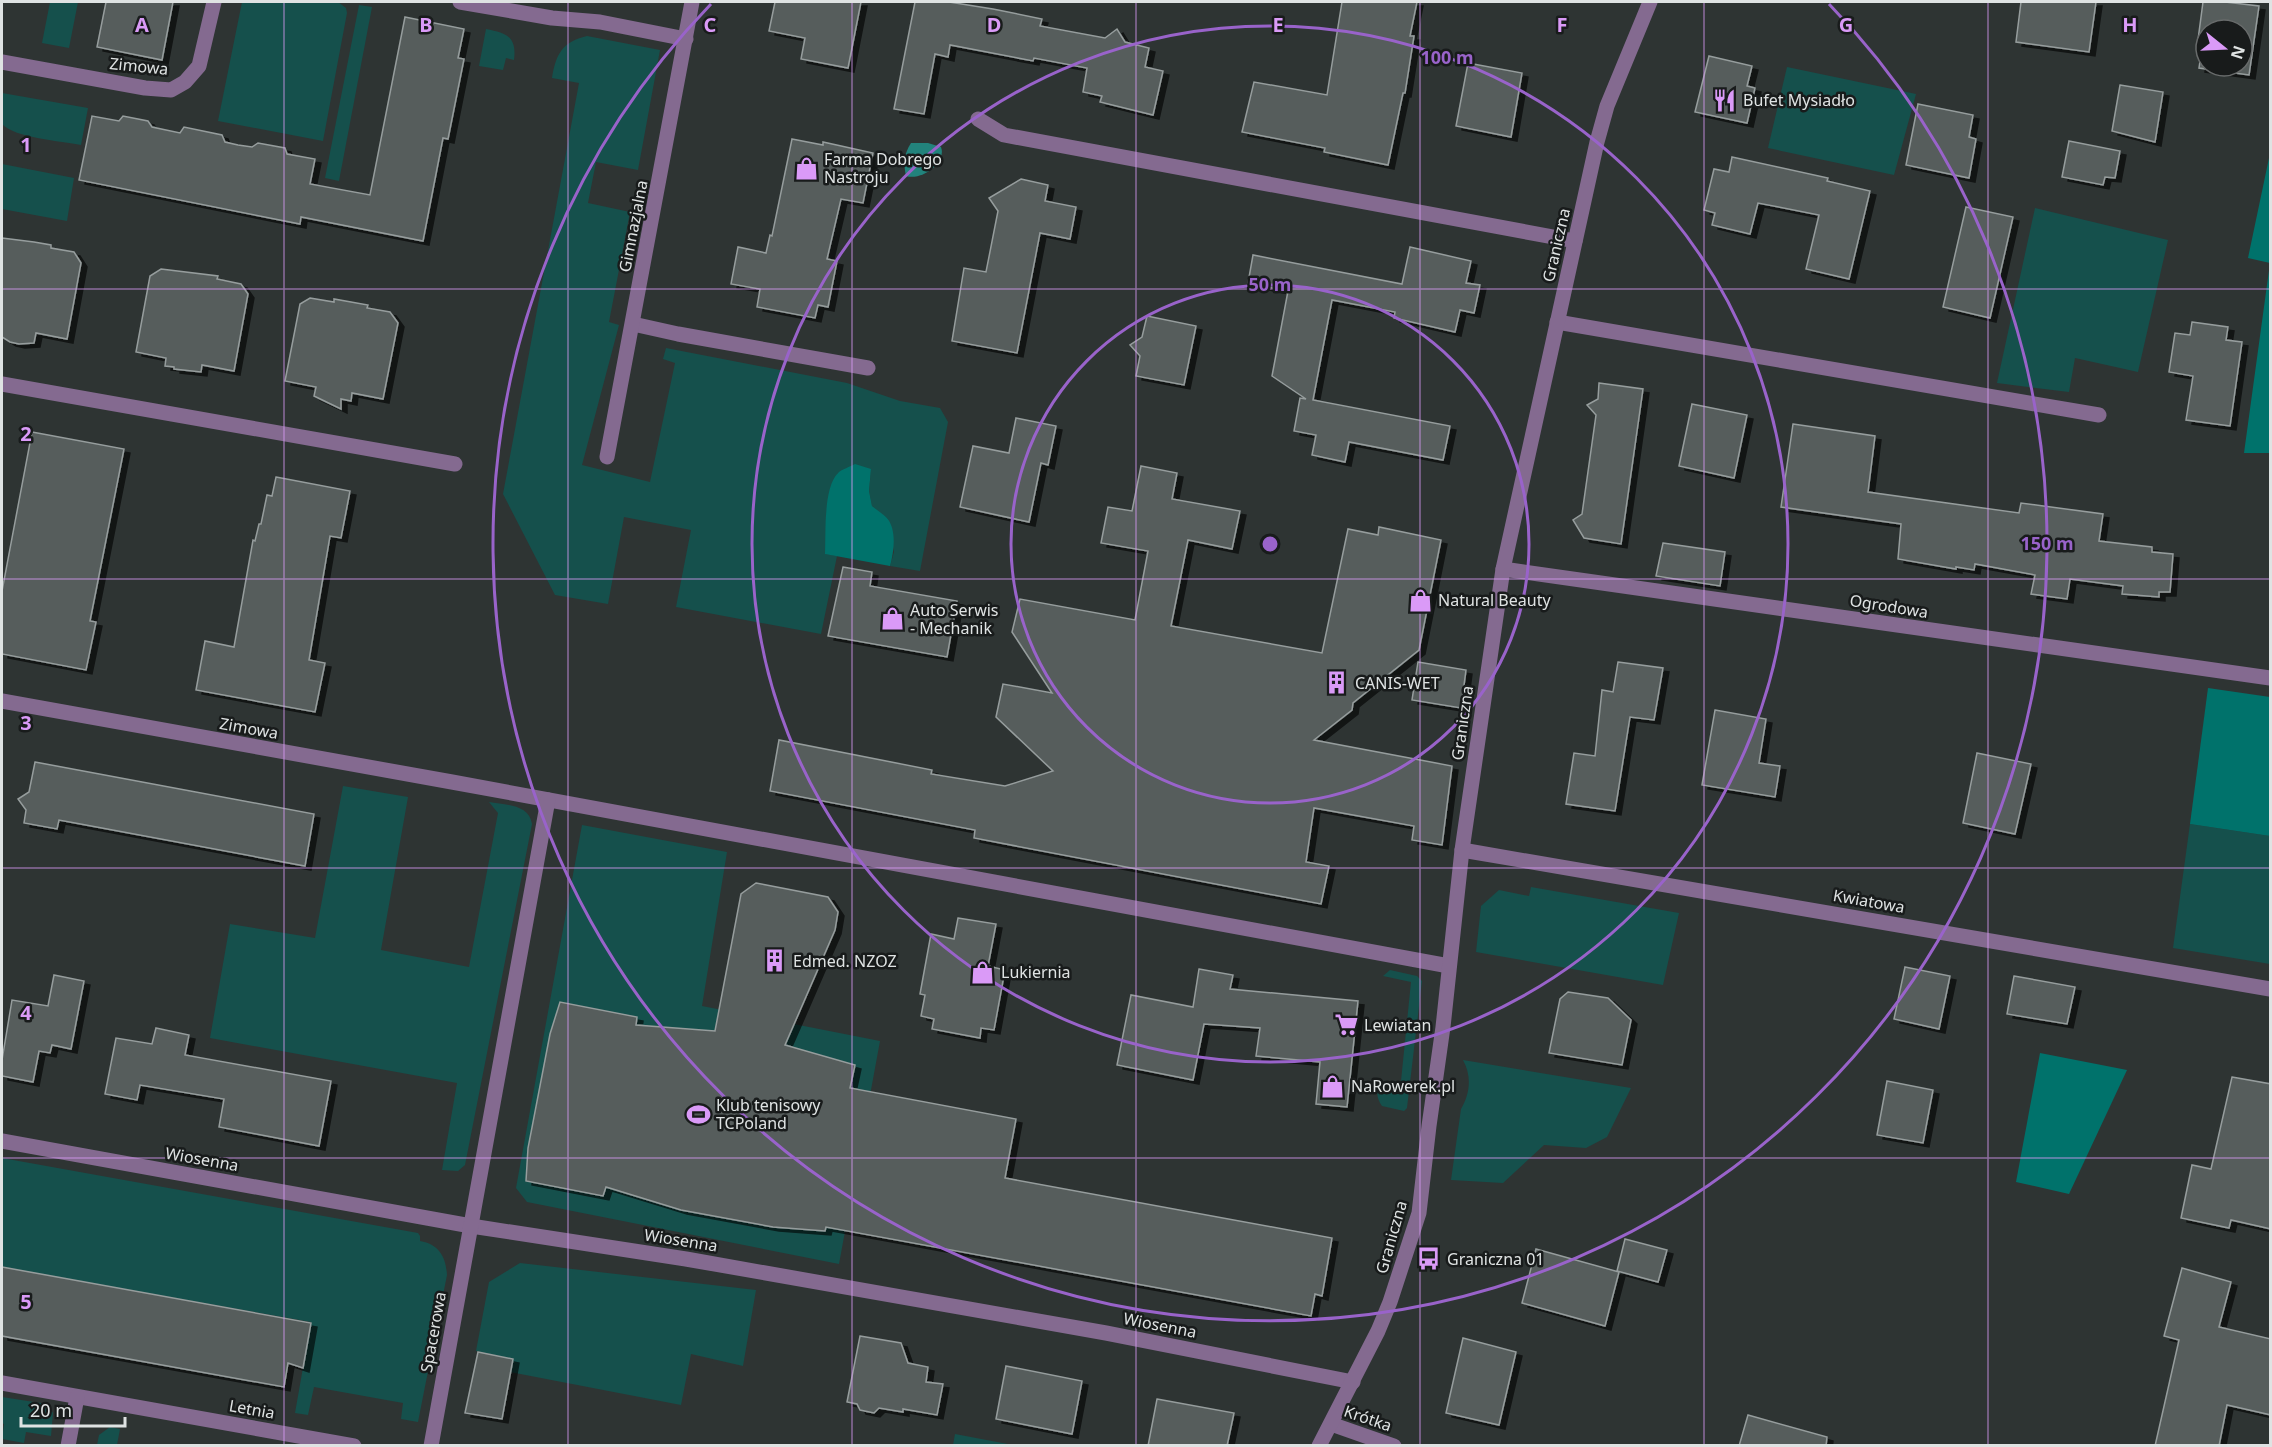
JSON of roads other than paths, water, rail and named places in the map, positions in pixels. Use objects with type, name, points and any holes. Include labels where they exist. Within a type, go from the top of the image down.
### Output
[{"type":"street","name":"Zimowa","points":[[2,62],[145,88],[171,90],[185,82],[199,66],[214,2]]},
{"type":"street","points":[[460,2],[552,18],[600,22],[686,39]]},
{"type":"street","name":"Gimnazjalna","points":[[607,457],[692,2]]},
{"type":"street","name":"Graniczna","points":[[1318,1446],[1353,1382],[1390,1302],[1419,1213],[1462,850],[1503,569],[1607,106],[1650,2]]},
{"type":"street","points":[[978,119],[1004,135],[1575,241]]},
{"type":"street","points":[[1557,322],[2099,415]]},
{"type":"street","points":[[633,324],[867,368]]},
{"type":"street","points":[[2,384],[455,464]]},
{"type":"street","name":"Ogrodowa","points":[[1503,569],[2271,678]]},
{"type":"street","name":"Zimowa","points":[[2,701],[1449,966]]},
{"type":"street","name":"Spacerowa","points":[[431,1446],[548,800]]},
{"type":"street","name":"Kwiatowa","points":[[1462,850],[2271,989]]},
{"type":"street","name":"Wiosenna","points":[[2,1141],[471,1226],[813,1281],[1125,1336],[1353,1382]]},
{"type":"street","name":"Letnia","points":[[2,1383],[354,1446]]},
{"type":"street","points":[[68,1446],[77,1397]]},
{"type":"street","name":"Krótka","points":[[1331,1424],[1394,1446]]},
{"type":"place","name":"Bufet Mysiadło","points":[[1725,100]]},
{"type":"place","name":"Farma Dobrego Nastroju","points":[[806,168]]},
{"type":"place","name":"Natural Beauty","points":[[1420,600]]},
{"type":"place","name":"Auto Serwis - Mechanik","points":[[892,619]]},
{"type":"place","name":"CANIS-WET","points":[[1337,683]]},
{"type":"place","name":"Edmed. NZOZ","points":[[775,961]]},
{"type":"place","name":"Lukiernia","points":[[983,972]]},
{"type":"place","name":"Lewiatan","points":[[1346,1025]]},
{"type":"place","name":"NaRowerek.pl","points":[[1333,1086]]},
{"type":"place","name":"Klub tenisowy TCPoland","points":[[698,1114]]},
{"type":"place","name":"Graniczna 01","points":[[1429,1259]]}]
